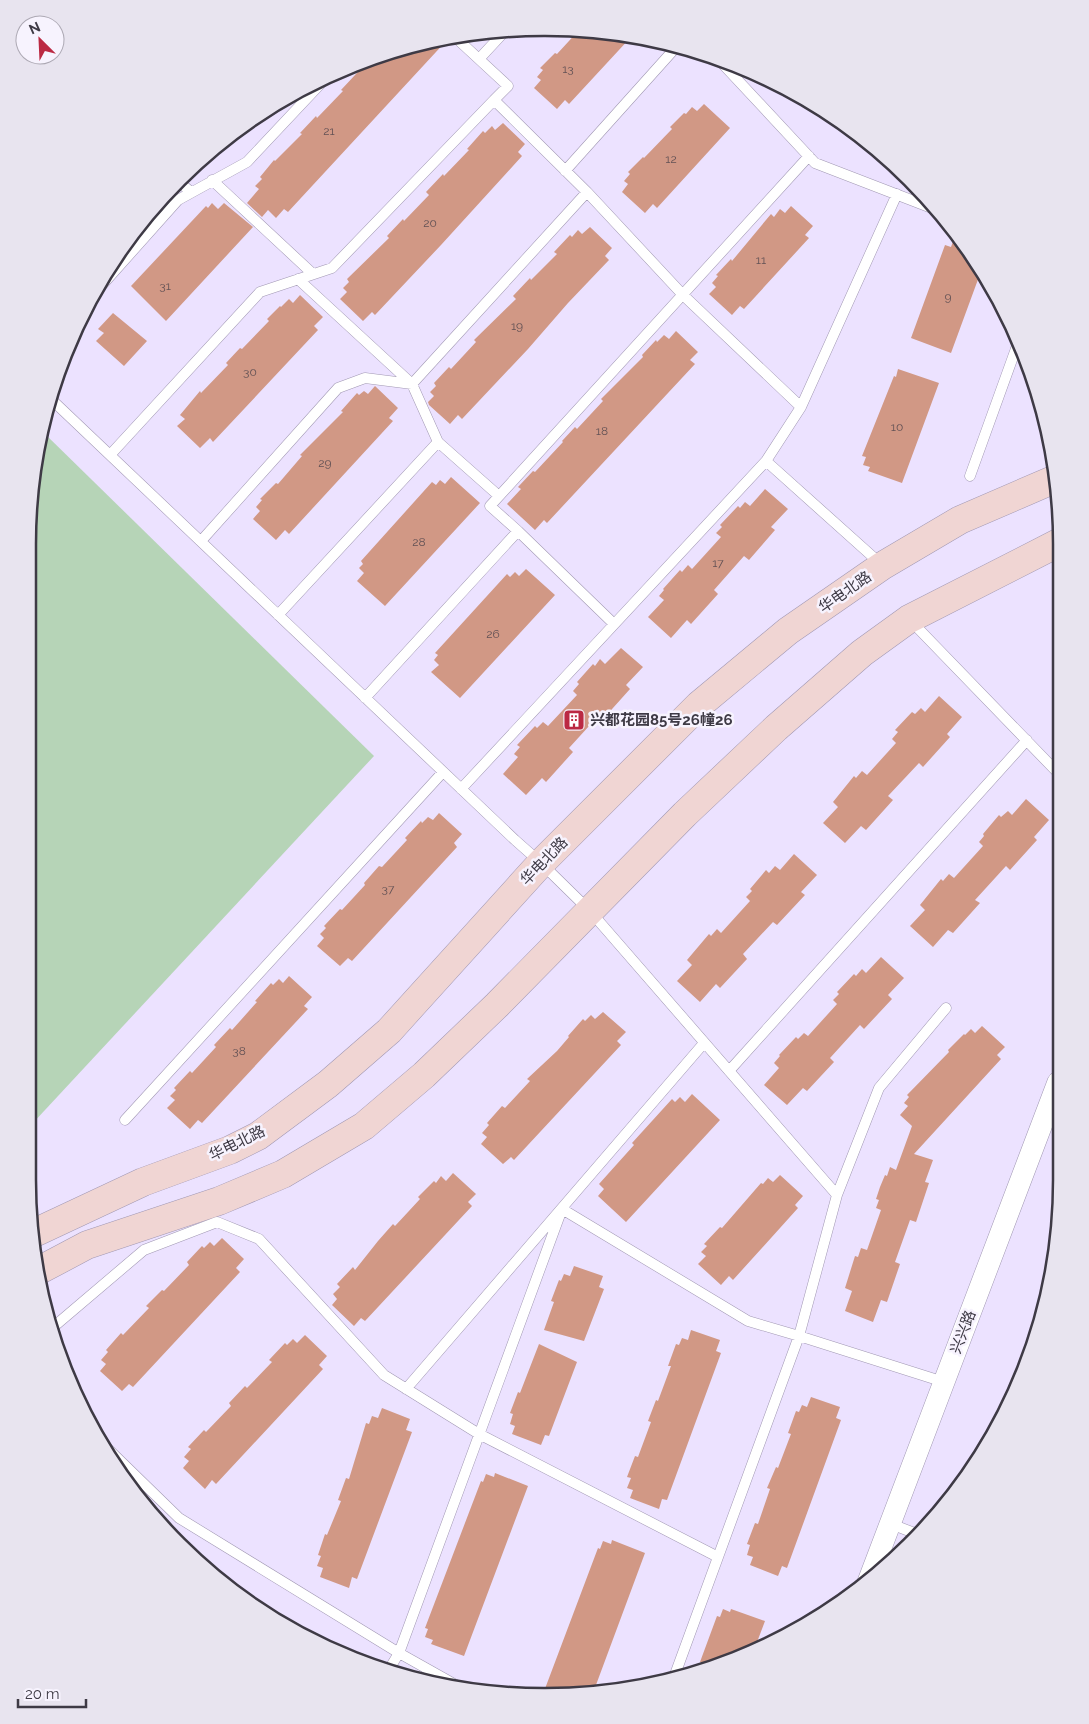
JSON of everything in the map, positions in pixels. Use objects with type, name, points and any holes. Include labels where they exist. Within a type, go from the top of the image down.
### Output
[{"type":"main road","name":"华电北路","points":[[39,1231],[143,1182],[230,1150],[258,1136],[328,1084],[389,1031],[541,863],[699,705],[788,631],[882,566],[960,520],[1048,482]]},
{"type":"main road","points":[[44,1268],[88,1245],[219,1201],[282,1174],[364,1126],[430,1069],[497,1005],[685,814],[776,728],[862,653],[910,619],[1053,546]]},
{"type":"street","name":"兴兴路","points":[[887,1555],[891,1524],[1053,1095]]},
{"type":"lane","points":[[479,59],[498,39]]},
{"type":"lane","points":[[110,455],[260,292],[332,268],[508,86],[463,43]]},
{"type":"lane","points":[[565,171],[671,53]]},
{"type":"lane","points":[[730,71],[815,164],[922,204]]},
{"type":"lane","points":[[120,265],[178,200],[247,162],[312,93]]},
{"type":"lane","points":[[494,100],[587,192],[683,296],[801,407]]},
{"type":"lane","points":[[614,624],[490,506],[809,156]]},
{"type":"lane","points":[[212,180],[313,274]]},
{"type":"lane","points":[[184,186],[191,192]]},
{"type":"lane","points":[[412,384],[587,192]]},
{"type":"lane","points":[[461,789],[766,461],[801,407],[897,194]]},
{"type":"lane","points":[[298,279],[412,384],[438,442],[499,496]]},
{"type":"lane","points":[[970,476],[1015,352]]},
{"type":"lane","points":[[200,541],[338,388],[366,378],[412,384]]},
{"type":"lane","points":[[56,404],[590,911],[837,1195]]},
{"type":"lane","points":[[278,615],[438,442]]},
{"type":"lane","points":[[766,461],[882,566]]},
{"type":"lane","points":[[365,698],[518,531]]},
{"type":"lane","points":[[910,619],[1053,768]]},
{"type":"lane","points":[[729,1071],[1027,740]]},
{"type":"lane","points":[[125,1120],[443,772]]},
{"type":"lane","points":[[677,1670],[799,1336],[837,1195],[879,1088],[946,1008]]},
{"type":"lane","points":[[406,1389],[704,1043]]},
{"type":"lane","points":[[562,1209],[748,1321],[944,1382]]},
{"type":"lane","points":[[392,1664],[399,1653],[562,1209]]},
{"type":"lane","points":[[58,1323],[144,1250],[217,1222],[259,1239],[384,1375],[479,1434],[718,1557]]},
{"type":"lane","points":[[123,1464],[179,1518],[399,1653],[445,1678]]},
{"type":"lane","points":[[891,1524],[911,1532]]},
{"type":"green space","points":[[48,437],[374,756],[36,1120],[36,544],[37,511]]},
{"type":"building","points":[[573,37],[625,43],[569,104],[565,100],[557,109],[534,88],[541,80],[537,77],[543,70],[540,68],[555,53],[557,54]]},
{"type":"building","points":[[440,47],[288,212],[284,209],[276,218],[268,210],[262,217],[247,203],[259,189],[255,186],[262,179],[260,177],[274,160],[302,134],[300,133],[316,116],[317,118],[343,91],[341,90],[358,72],[381,63]]},
{"type":"building","points":[[704,104],[730,128],[657,208],[653,204],[645,213],[622,192],[628,184],[624,181],[630,174],[628,172],[672,129],[670,127],[684,113],[686,114],[692,107],[697,111]]},
{"type":"building","points":[[503,123],[525,144],[518,152],[522,156],[375,315],[372,312],[363,321],[340,299],[347,292],[343,288],[349,282],[347,279],[389,238],[387,236],[403,219],[404,221],[429,195],[426,192],[469,150],[467,149],[483,131],[485,133],[492,126],[495,130]]},
{"type":"building","points":[[212,203],[218,209],[224,203],[253,227],[166,321],[131,286],[206,206],[208,208]]},
{"type":"building","points":[[791,206],[813,226],[805,235],[809,238],[744,309],[740,306],[732,315],[709,294],[716,287],[712,283],[718,276],[716,275],[731,259],[732,261],[771,214],[774,217],[780,209],[785,213]]},
{"type":"building","points":[[590,227],[612,248],[605,256],[609,260],[462,419],[458,415],[450,424],[429,405],[428,402],[434,396],[430,392],[436,386],[434,383],[449,367],[451,369],[476,342],[474,340],[516,299],[513,296],[557,254],[554,252],[570,235],[572,237],[578,230],[582,234]]},
{"type":"building","points":[[953,242],[978,279],[951,353],[911,338],[945,245],[951,247]]},
{"type":"building","points":[[300,295],[323,317],[314,326],[318,330],[213,442],[210,438],[200,448],[177,426],[185,419],[180,415],[200,391],[201,393],[228,365],[226,363],[240,348],[242,349],[269,321],[267,319],[280,306],[289,299],[293,303]]},
{"type":"building","points":[[113,313],[147,341],[124,366],[96,341],[104,333],[98,329]]},
{"type":"building","points":[[676,331],[698,352],[690,360],[695,364],[547,523],[544,520],[535,530],[507,504],[521,489],[518,487],[533,471],[535,472],[575,427],[577,429],[603,401],[601,399],[643,357],[642,355],[656,340],[657,342],[664,335],[669,339]]},
{"type":"building","points":[[898,369],[939,383],[902,483],[868,471],[870,467],[863,465],[866,457],[862,456]]},
{"type":"building","points":[[375,386],[398,408],[389,418],[393,421],[289,534],[285,530],[276,540],[253,519],[260,511],[256,507],[262,500],[260,499],[276,483],[278,484],[302,456],[300,455],[343,412],[341,411],[357,393],[359,395],[364,391],[368,394]]},
{"type":"building","points":[[451,477],[480,503],[385,606],[357,581],[364,573],[359,568],[363,564],[361,561],[432,482],[436,485],[440,480],[445,484]]},
{"type":"building","points":[[765,489],[788,509],[771,527],[775,530],[749,560],[744,556],[714,590],[718,594],[691,624],[687,620],[671,638],[648,617],[664,600],[659,596],[663,589],[680,570],[682,572],[688,565],[692,569],[721,537],[716,533],[722,527],[720,525],[738,506],[740,508],[745,502],[750,506]]},
{"type":"building","points":[[526,569],[555,595],[460,698],[431,672],[439,665],[434,660],[438,655],[435,653],[507,574],[510,577],[515,572],[519,576]]},
{"type":"building","name":"兴都花园85号26幢26","points":[[621,648],[643,667],[626,685],[630,689],[604,718],[600,714],[569,748],[573,752],[546,782],[542,778],[526,795],[503,774],[518,757],[514,754],[520,747],[517,745],[535,726],[537,728],[543,722],[548,726],[577,695],[573,691],[579,684],[577,682],[593,664],[595,666],[600,659],[605,664]]},
{"type":"building","points":[[939,696],[962,717],[947,734],[950,737],[923,767],[919,763],[888,796],[893,800],[866,830],[861,826],[845,843],[823,823],[838,807],[833,802],[854,776],[856,778],[862,771],[867,775],[896,743],[892,739],[898,732],[895,730],[912,712],[915,714],[921,708],[925,712]]},
{"type":"building","points":[[1026,799],[1049,820],[1034,837],[1037,840],[1010,870],[1006,866],[975,900],[980,903],[953,933],[948,930],[933,947],[910,926],[925,910],[920,905],[941,879],[943,881],[949,874],[954,878],[983,846],[979,842],[984,836],[983,834],[999,815],[1001,817],[1008,811],[1012,815]]},
{"type":"building","points":[[439,813],[462,834],[454,843],[457,847],[352,961],[348,958],[340,966],[317,946],[324,938],[320,934],[326,928],[324,926],[365,885],[364,883],[379,866],[382,867],[407,840],[405,838],[421,821],[422,823],[428,817],[433,820]]},
{"type":"building","points":[[794,854],[817,875],[801,892],[805,895],[777,925],[773,922],[743,954],[747,959],[720,988],[716,984],[700,1002],[677,981],[692,965],[687,960],[709,934],[711,936],[717,929],[721,933],[750,901],[746,897],[752,891],[750,889],[766,870],[769,873],[775,866],[780,870]]},
{"type":"building","points":[[881,957],[904,978],[888,995],[892,999],[864,1029],[860,1025],[830,1058],[834,1062],[807,1091],[803,1088],[787,1105],[764,1085],[779,1068],[774,1063],[779,1055],[796,1037],[798,1039],[804,1033],[808,1036],[837,1004],[833,1000],[839,994],[837,992],[854,974],[856,976],[862,969],[866,973]]},
{"type":"building","points":[[289,976],[312,997],[304,1006],[308,1009],[202,1123],[198,1120],[190,1129],[167,1108],[175,1100],[170,1096],[176,1090],[174,1088],[190,1071],[192,1073],[216,1047],[214,1045],[230,1028],[232,1030],[271,983],[273,985],[279,979],[283,983]]},
{"type":"building","points":[[603,1012],[626,1032],[617,1041],[621,1045],[514,1160],[511,1157],[503,1164],[481,1144],[487,1137],[482,1133],[489,1125],[487,1123],[502,1106],[505,1108],[530,1081],[527,1079],[557,1051],[583,1019],[585,1021],[591,1015],[595,1019]]},
{"type":"building","points":[[982,1026],[1005,1047],[997,1055],[1001,1059],[914,1154],[933,1160],[925,1182],[929,1183],[916,1222],[910,1220],[895,1262],[900,1264],[887,1302],[881,1300],[873,1322],[845,1311],[852,1291],[845,1288],[855,1256],[858,1257],[861,1248],[867,1250],[881,1210],[876,1208],[879,1200],[876,1199],[880,1187],[890,1167],[896,1170],[912,1126],[900,1115],[908,1106],[904,1103],[909,1097],[907,1095],[964,1034],[971,1029],[975,1033]]},
{"type":"building","points":[[692,1094],[720,1120],[626,1222],[598,1196],[604,1189],[599,1184],[634,1145],[632,1143],[672,1099],[675,1102],[680,1097],[685,1102]]},
{"type":"building","points":[[453,1173],[476,1194],[468,1202],[472,1206],[365,1321],[361,1318],[354,1326],[332,1305],[337,1299],[333,1294],[340,1287],[337,1284],[353,1267],[355,1270],[393,1224],[395,1226],[420,1199],[418,1197],[434,1181],[436,1183],[441,1176],[446,1181]]},
{"type":"building","points":[[780,1175],[803,1196],[795,1205],[798,1208],[733,1280],[729,1276],[721,1285],[698,1264],[706,1256],[701,1252],[707,1246],[704,1244],[720,1227],[722,1228],[761,1183],[763,1184],[768,1178],[773,1182]]},
{"type":"building","points":[[222,1238],[244,1259],[236,1268],[240,1272],[133,1387],[129,1384],[122,1391],[100,1371],[106,1364],[101,1360],[108,1352],[106,1350],[121,1333],[123,1335],[149,1308],[146,1306],[162,1290],[164,1291],[189,1265],[187,1262],[202,1246],[204,1248],[210,1242],[214,1246]]},
{"type":"building","points":[[574,1266],[603,1276],[599,1287],[604,1289],[584,1341],[544,1330],[554,1302],[551,1301],[559,1280],[561,1281],[564,1274],[570,1276]]},
{"type":"building","points":[[691,1330],[720,1340],[716,1351],[721,1353],[667,1500],[662,1499],[659,1509],[630,1498],[633,1490],[627,1488],[631,1478],[627,1477],[635,1456],[638,1457],[651,1422],[648,1421],[656,1400],[658,1401],[671,1366],[668,1366],[676,1344],[679,1345],[682,1338],[688,1340]]},
{"type":"building","points":[[305,1335],[327,1356],[319,1365],[323,1369],[216,1484],[212,1480],[205,1489],[183,1468],[189,1461],[184,1457],[191,1449],[188,1447],[204,1430],[206,1432],[231,1406],[229,1403],[245,1386],[247,1388],[272,1362],[269,1360],[285,1343],[287,1345],[293,1339],[297,1343]]},
{"type":"building","points":[[539,1344],[577,1362],[549,1436],[545,1435],[541,1445],[512,1434],[515,1426],[510,1424],[513,1414],[510,1413]]},
{"type":"building","points":[[811,1397],[840,1407],[836,1418],[841,1420],[787,1568],[782,1566],[778,1576],[750,1565],[753,1557],[747,1555],[750,1545],[747,1544],[755,1523],[758,1524],[770,1489],[767,1488],[776,1467],[778,1468],[791,1434],[788,1433],[796,1411],[799,1412],[802,1405],[807,1407]]},
{"type":"building","points":[[382,1408],[410,1419],[406,1430],[412,1432],[357,1579],[352,1577],[349,1588],[320,1577],[323,1568],[317,1566],[321,1556],[318,1555],[325,1534],[327,1535],[341,1501],[338,1500],[346,1478],[349,1479],[366,1423],[369,1424],[372,1416],[378,1418]]},
{"type":"building","points":[[495,1473],[528,1486],[464,1656],[431,1644],[433,1640],[425,1637],[428,1629],[425,1628],[481,1481],[483,1482],[486,1474],[494,1477]]},
{"type":"building","points":[[612,1540],[645,1553],[596,1685],[545,1688],[598,1548],[600,1549],[603,1541],[611,1544]]},
{"type":"building","points":[[723,1609],[730,1612],[731,1609],[765,1621],[758,1640],[708,1661],[700,1662],[717,1616],[720,1617]]},
{"type":"place","name":"兴都花园85号26幢26","points":[[574,720]]}]
